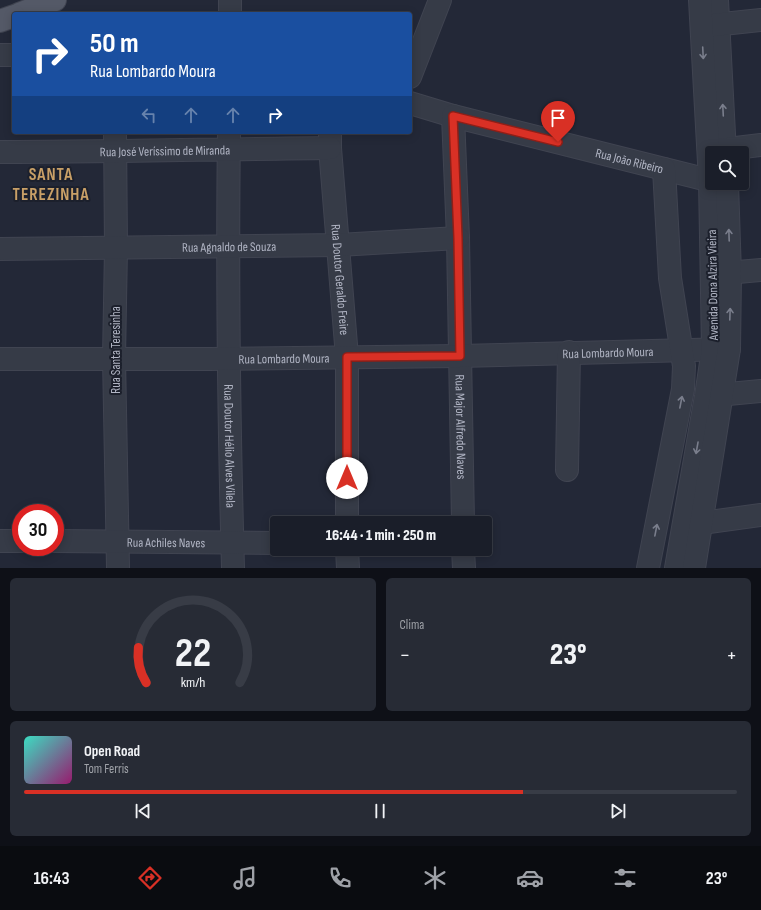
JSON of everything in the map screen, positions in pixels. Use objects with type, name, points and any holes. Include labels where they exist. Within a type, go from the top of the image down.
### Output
[{"type":"main road","points":[[24,12],[55,0]]},
{"type":"main road","points":[[0,21],[12,17]]},
{"type":"street","points":[[230,0],[230,12]]},
{"type":"street","points":[[412,72],[440,0]]},
{"type":"street","name":"Avenida Dona Alzira Vieira","points":[[700,0],[710,26],[719,146]]},
{"type":"street","name":"Avenida Dona Alzira Vieira","points":[[710,26],[717,0]]},
{"type":"street","points":[[710,26],[761,20]]},
{"type":"street","points":[[0,55],[12,55]]},
{"type":"street","name":"Rua João Ribeiro","points":[[412,104],[453,116],[705,179]]},
{"type":"street","name":"Rua Major Alfredo Naves","points":[[453,116],[458,238],[463,516]]},
{"type":"street","name":"Rua Doutor Hélio Alves Vilela","points":[[229,140],[229,358],[233,568]]},
{"type":"street","name":"Rua José Veríssimo de Miranda","points":[[0,152],[115,142],[330,140]]},
{"type":"street","name":"Rua Doutor Geraldo Freire","points":[[330,140],[347,357],[347,516]]},
{"type":"street","name":"Rua Santa Teresinha","points":[[115,142],[116,248],[114,358],[118,568]]},
{"type":"street","points":[[749,146],[761,144]]},
{"type":"street","points":[[648,568],[683,389],[684,366],[670,278],[664,170]]},
{"type":"street","name":"Avenida Dona Alzira Vieira","points":[[676,568],[692,524],[721,349],[721,274],[716,190]]},
{"type":"street","name":"Rua Agnaldo de Souza","points":[[0,249],[339,245],[458,238]]},
{"type":"street","points":[[721,274],[761,270]]},
{"type":"street","name":"Rua Lombardo Moura","points":[[0,359],[460,356],[721,349]]},
{"type":"street","points":[[567,470],[569,352]]},
{"type":"street","points":[[714,395],[761,391]]},
{"type":"street","points":[[692,524],[761,515]]},
{"type":"street","name":"Avenida Dona Alzira Vieira","points":[[692,524],[694,568]]},
{"type":"street","points":[[0,541],[12,541]]},
{"type":"street","name":"Rua Achiles Naves","points":[[64,541],[270,543]]},
{"type":"street","points":[[347,556],[348,568]]},
{"type":"street","points":[[464,556],[464,568]]},
{"type":"district","name":"SANTA TEREZINHA","points":[[51,184]]},
{"type":"route","points":[[347,478],[347,357],[460,356],[458,238],[453,116],[558,142]]}]
